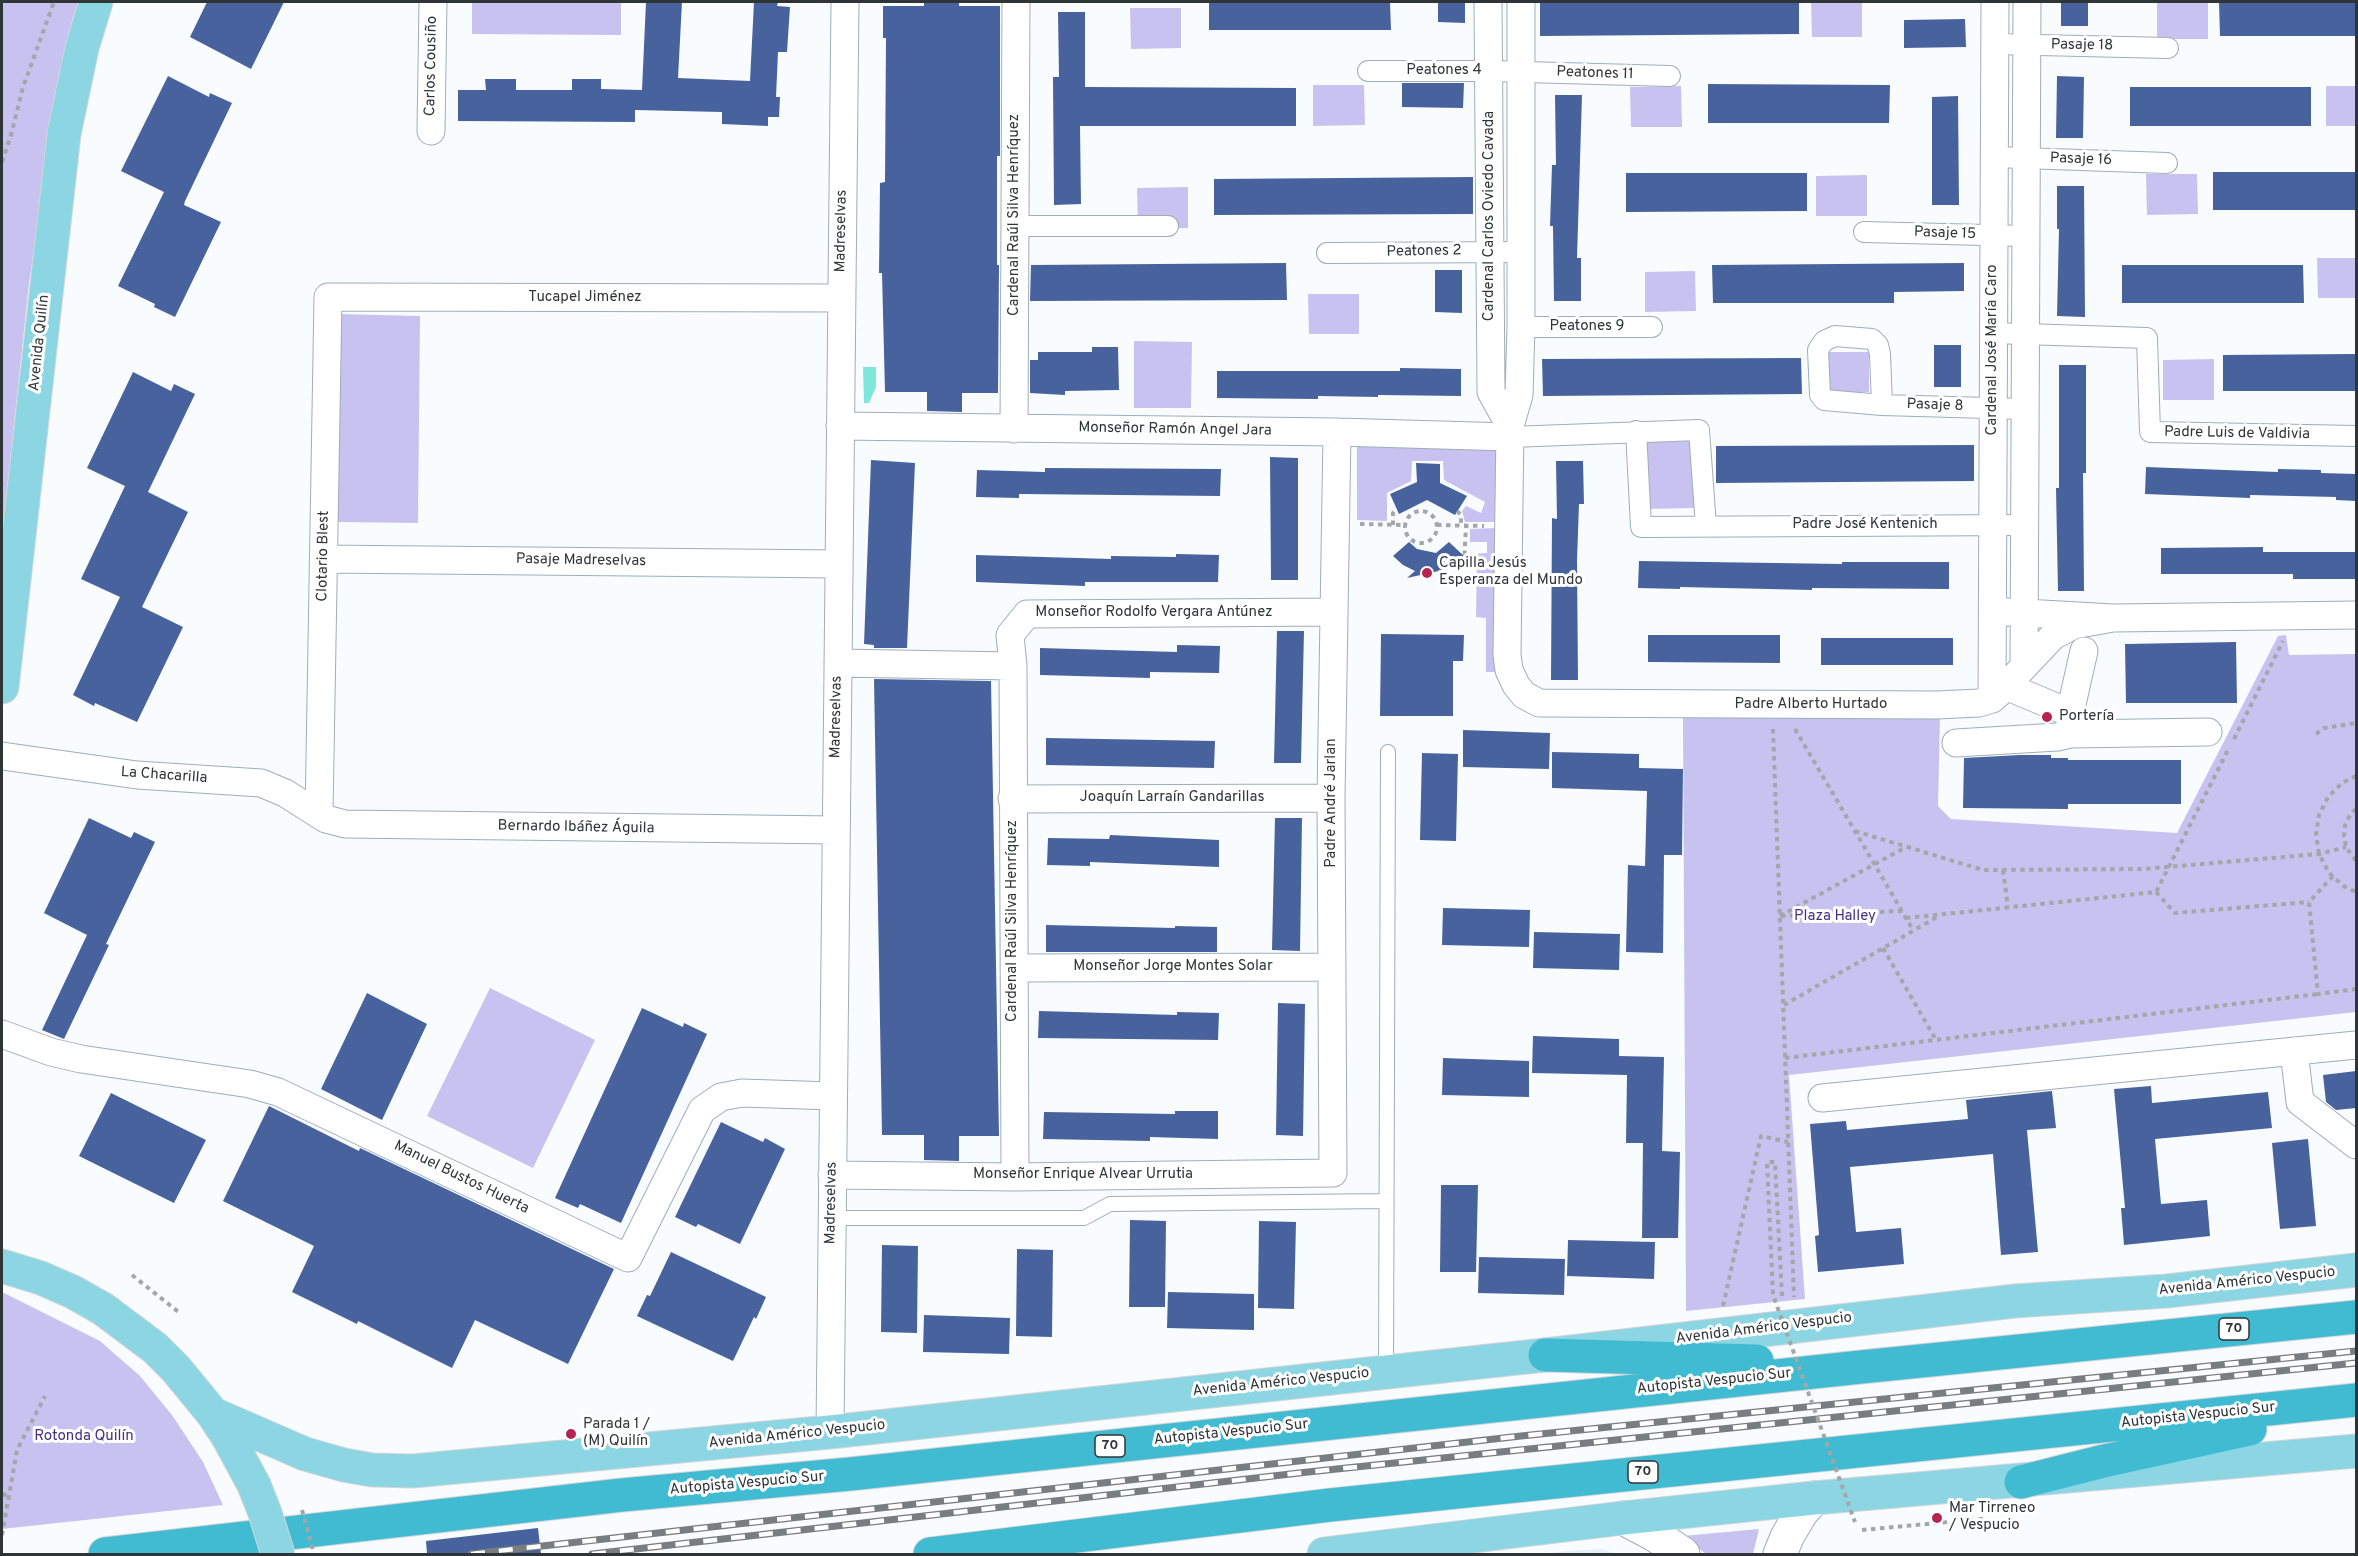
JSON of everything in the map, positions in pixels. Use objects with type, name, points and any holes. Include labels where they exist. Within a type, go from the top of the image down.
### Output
[{"type":"highway","name":"Autopista Vespucio Sur","points":[[105,1554],[622,1495],[861,1473],[2356,1317]]},
{"type":"highway","points":[[1545,1355],[1736,1360],[1861,1367]]},
{"type":"highway","points":[[2021,1482],[2104,1461],[2248,1430],[2356,1401]]},
{"type":"highway","name":"Autopista Vespucio Sur","points":[[930,1554],[1330,1504],[2356,1401]]},
{"type":"main road","name":"Avenida Quilín","points":[[2,687],[64,134],[82,48],[96,2]]},
{"type":"main road","points":[[4,1263],[73,1292],[103,1309],[132,1329],[176,1369],[213,1414],[228,1437],[266,1513],[278,1554]]},
{"type":"main road","name":"Avenida Américo Vespucio","points":[[213,1414],[305,1454],[344,1465],[395,1471],[444,1469],[830,1432],[1992,1304],[2167,1291],[2356,1270]]},
{"type":"main road","points":[[1324,1554],[1623,1518],[1814,1498],[2356,1452]]},
{"type":"street","name":"Carlos Cousiño","points":[[431,131],[433,2]]},
{"type":"street","name":"Madreselvas","points":[[830,1432],[845,2]]},
{"type":"street","name":"Cardenal Raúl Silva Henríquez","points":[[1014,429],[1016,2]]},
{"type":"street","name":"Cardenal Carlos Oviedo Cavada","points":[[1488,2],[1491,392],[1510,432]]},
{"type":"street","name":"Cardenal Carlos Oviedo Cavada","points":[[1507,655],[1510,432],[1519,395],[1521,327],[1521,2]]},
{"type":"street","name":"Cardenal José María Caro","points":[[1995,2],[1993,611],[1999,692]]},
{"type":"street","name":"Cardenal José María Caro","points":[[2024,666],[2027,2]]},
{"type":"street","name":"Pasaje 18","points":[[1995,44],[2168,48]]},
{"type":"street","name":"Peatones 4","points":[[1368,71],[1521,72]]},
{"type":"street","name":"Peatones 11","points":[[1521,72],[1670,76]]},
{"type":"street","name":"Pasaje 16","points":[[1994,157],[2167,163]]},
{"type":"street","points":[[1015,226],[1168,226]]},
{"type":"street","name":"Pasaje 15","points":[[1864,232],[2025,236]]},
{"type":"street","name":"Peatones 2","points":[[1327,254],[1521,252]]},
{"type":"street","name":"Tucapel Jiménez","points":[[328,297],[842,298]]},
{"type":"street","name":"Clotario Blest","points":[[319,815],[328,297]]},
{"type":"street","name":"Peatones 9","points":[[1521,327],[1652,327]]},
{"type":"street","name":"Padre Luis de Valdivia","points":[[1994,333],[2147,338],[2150,432],[2356,436]]},
{"type":"street","name":"Pasaje 8","points":[[1882,405],[2024,409]]},
{"type":"street","name":"Monseñor Ramón Angel Jara","points":[[840,426],[1510,432]]},
{"type":"street","points":[[1510,432],[1699,430],[1706,526]]},
{"type":"street","name":"Padre José Kentenich","points":[[1636,431],[1641,527],[2024,525]]},
{"type":"street","name":"Padre André Jarlan","points":[[1334,1173],[1331,798],[1337,432]]},
{"type":"street","name":"Pasaje Madreselvas","points":[[324,559],[839,564]]},
{"type":"street","points":[[1993,611],[2113,618],[2356,615]]},
{"type":"street","name":"Monseñor Rodolfo Vergara Antúnez","points":[[1013,666],[1010,635],[1027,614],[1334,612]]},
{"type":"street","points":[[2113,618],[2073,624],[2053,636],[1999,692],[2070,724],[2208,732]]},
{"type":"street","points":[[1956,743],[2057,737],[2070,724],[2084,651]]},
{"type":"street","name":"Padre Alberto Hurtado","points":[[1507,655],[1509,670],[1516,685],[1524,695],[1539,703],[1937,705],[1979,703],[1999,692]]},
{"type":"street","points":[[838,663],[1013,666]]},
{"type":"street","name":"Cardenal Raúl Silva Henríquez","points":[[1013,666],[1015,1177]]},
{"type":"street","name":"La Chacarilla","points":[[2,756],[137,775],[261,783],[285,793],[319,815]]},
{"type":"street","name":"Joaquín Larraín Gandarillas","points":[[1012,799],[1331,798]]},
{"type":"street","name":"Bernardo Ibáñez Águila","points":[[319,815],[334,822],[355,825],[836,830]]},
{"type":"street","name":"Monseñor Jorge Montes Solar","points":[[1014,968],[1332,967]]},
{"type":"street","name":"Manuel Bustos Huerta","points":[[2,1034],[51,1052],[81,1059],[250,1083],[278,1092],[627,1258],[702,1110],[721,1097],[742,1093],[833,1096]]},
{"type":"street","points":[[1822,1098],[2356,1045]]},
{"type":"street","points":[[2294,1051],[2300,1102],[2356,1145]]},
{"type":"street","name":"Monseñor Enrique Alvear Urrutia","points":[[832,1174],[1015,1177],[1334,1173]]},
{"type":"street","points":[[1780,1554],[1801,1513],[1814,1498]]},
{"type":"street","points":[[1623,1518],[1655,1535],[1683,1554]]},
{"type":"lane","points":[[1386,1371],[1388,752]]},
{"type":"lane","points":[[832,1218],[1084,1218],[1110,1204],[1386,1201]]},
{"type":"path","points":[[2,162],[23,87],[54,2]]},
{"type":"path","points":[[1393,525],[1393,513],[1397,509]]},
{"type":"path","points":[[1424,512],[1433,516],[1437,525],[1435,536],[1422,543],[1416,542],[1408,535],[1406,525],[1410,516],[1424,512]]},
{"type":"path","points":[[1457,512],[1461,515],[1463,526],[1464,564]]},
{"type":"path","points":[[1335,522],[1406,525]]},
{"type":"path","points":[[1437,525],[1509,527]]},
{"type":"path","points":[[1777,704],[1913,930]]},
{"type":"path","points":[[1777,704],[1780,916],[1794,1304]]},
{"type":"path","points":[[2316,734],[2324,728],[2356,723]]},
{"type":"path","points":[[2356,776],[2342,783],[2328,797],[2319,814],[2316,834],[2319,854],[2333,876],[2344,887],[2356,892]]},
{"type":"path","points":[[2356,809],[2345,825],[2344,836],[2346,847],[2356,861]]},
{"type":"path","points":[[1855,831],[1983,870],[2143,869],[2319,854],[2346,847]]},
{"type":"path","points":[[1780,916],[1906,847]]},
{"type":"path","points":[[2156,892],[2170,867]]},
{"type":"path","points":[[2003,870],[2008,907]]},
{"type":"path","points":[[2156,892],[2175,913],[2309,902],[2333,876]]},
{"type":"path","points":[[1906,918],[2156,892]]},
{"type":"path","points":[[2309,902],[2318,994]]},
{"type":"path","points":[[1780,916],[1902,911]]},
{"type":"path","points":[[1784,1005],[1942,914]]},
{"type":"path","points":[[1883,948],[1936,1040]]},
{"type":"path","points":[[1785,1058],[2356,989]]},
{"type":"path","points":[[1721,1312],[1761,1136],[1788,1142]]},
{"type":"path","points":[[1782,1296],[1775,1162],[1767,1162],[1773,1295],[1855,1522]]},
{"type":"path","points":[[132,1275],[182,1314]]},
{"type":"path","points":[[2,1535],[3,1516],[17,1450],[45,1396]]},
{"type":"path","points":[[2,1494],[8,1496]]},
{"type":"path","points":[[302,1510],[314,1554]]},
{"type":"path","points":[[1862,1530],[1872,1529]]},
{"type":"shaded area","points":[[863,367],[876,367],[876,387],[869,403],[864,403]]},
{"type":"shaded area","points":[[1602,1549],[1616,1554],[1540,1554],[1570,1551]]},
{"type":"green space","points":[[2,2],[79,2],[73,17],[59,78],[29,284],[2,537]]},
{"type":"green space","points":[[472,2],[621,2],[621,35],[472,34]]},
{"type":"green space","points":[[1811,2],[1862,2],[1862,37],[1812,37]]},
{"type":"green space","points":[[2157,2],[2208,2],[2208,39],[2157,39]]},
{"type":"green space","points":[[1130,8],[1181,8],[1181,48],[1131,49]]},
{"type":"green space","points":[[1313,85],[1364,85],[1365,125],[1313,126]]},
{"type":"green space","points":[[1681,86],[1682,127],[1631,127],[1630,87]]},
{"type":"green space","points":[[2326,86],[2356,86],[2356,126],[2326,126]]},
{"type":"green space","points":[[2146,174],[2197,174],[2198,214],[2147,215]]},
{"type":"green space","points":[[1867,175],[1867,216],[1816,216],[1816,176]]},
{"type":"green space","points":[[1188,187],[1188,228],[1138,228],[1137,188]]},
{"type":"green space","points":[[2317,258],[2356,258],[2356,298],[2318,298]]},
{"type":"green space","points":[[1695,271],[1696,311],[1645,312],[1645,272]]},
{"type":"green space","points":[[1308,294],[1359,294],[1359,334],[1309,334]]},
{"type":"green space","points":[[338,314],[420,316],[418,523],[337,522]]},
{"type":"green space","points":[[1134,341],[1192,342],[1191,408],[1134,408]]},
{"type":"green space","points":[[1818,352],[1869,352],[1869,392],[1818,393]]},
{"type":"green space","points":[[2214,359],[2214,400],[2163,400],[2163,360]]},
{"type":"green space","points":[[1693,441],[1694,508],[1646,509],[1645,442]]},
{"type":"green space","points":[[1357,446],[1496,447],[1496,522],[1465,522],[1462,511],[1466,506],[1481,513],[1485,502],[1444,480],[1443,461],[1412,461],[1411,481],[1387,493],[1387,521],[1357,520]]},
{"type":"green space","points":[[1497,528],[1496,672],[1486,672],[1486,618],[1476,617],[1477,560],[1469,560],[1469,554],[1487,553],[1487,542],[1470,542],[1470,529]]},
{"type":"green space","name":"Plaza Halley","points":[[2286,635],[2289,655],[2356,654],[2356,1012],[1789,1075],[1805,1299],[1686,1311],[1683,715],[1940,716],[1938,806],[1951,819],[2177,833],[2278,636]]},
{"type":"green space","points":[[490,988],[595,1040],[533,1168],[427,1116]]},
{"type":"green space","name":"Rotonda Quilín","points":[[2,1292],[100,1341],[140,1376],[172,1415],[203,1462],[223,1505],[2,1529]]},
{"type":"green space","points":[[1759,1529],[1753,1554],[1706,1554],[1683,1536]]},
{"type":"building","points":[[207,2],[284,2],[251,69],[190,37]]},
{"type":"building","points":[[646,2],[682,2],[678,78],[750,81],[754,2],[778,2],[777,6],[790,7],[787,52],[778,52],[776,97],[780,97],[779,117],[768,117],[768,126],[722,124],[722,112],[635,110],[635,122],[458,121],[458,90],[486,90],[485,79],[516,79],[516,90],[572,90],[572,79],[601,79],[601,89],[642,90]]},
{"type":"building","points":[[924,2],[959,2],[959,6],[1000,6],[1000,156],[997,156],[998,393],[962,393],[962,412],[927,411],[927,392],[885,392],[882,273],[879,273],[880,183],[885,182],[886,38],[883,38],[883,6],[924,6]]},
{"type":"building","points":[[1209,2],[1390,2],[1391,30],[1209,30]]},
{"type":"building","points":[[1438,2],[1465,2],[1465,23],[1438,22]]},
{"type":"building","points":[[1540,2],[1799,2],[1799,34],[1540,36]]},
{"type":"building","points":[[2061,2],[2088,2],[2088,26],[2061,26]]},
{"type":"building","points":[[2219,2],[2356,2],[2356,36],[2220,36]]},
{"type":"building","points":[[1058,12],[1085,12],[1085,87],[1296,88],[1296,126],[1080,126],[1081,204],[1054,205],[1053,77],[1059,77]]},
{"type":"building","points":[[1965,19],[1966,47],[1904,48],[1904,20]]},
{"type":"building","points":[[168,76],[209,97],[210,93],[232,103],[185,201],[184,205],[221,222],[175,317],[154,307],[155,304],[118,286],[164,192],[121,171]]},
{"type":"building","points":[[2057,76],[2084,77],[2083,138],[2056,138]]},
{"type":"building","points":[[1402,83],[1464,83],[1463,108],[1402,107]]},
{"type":"building","points":[[1708,84],[1890,85],[1889,123],[1708,123]]},
{"type":"building","points":[[2130,87],[2311,87],[2311,126],[2130,126]]},
{"type":"building","points":[[1555,95],[1582,95],[1577,258],[1581,258],[1581,301],[1554,301],[1553,226],[1550,226],[1552,165],[1556,165]]},
{"type":"building","points":[[1958,96],[1959,205],[1932,205],[1932,97]]},
{"type":"building","points":[[2213,172],[2356,172],[2356,210],[2213,210]]},
{"type":"building","points":[[1626,173],[1807,173],[1807,211],[1626,212]]},
{"type":"building","points":[[1473,177],[1473,214],[1214,215],[1214,179]]},
{"type":"building","points":[[2057,186],[2084,186],[2085,317],[2057,316],[2059,229],[2057,229]]},
{"type":"building","points":[[1286,263],[1287,300],[1030,301],[1031,265]]},
{"type":"building","points":[[1964,263],[1964,291],[1894,292],[1894,303],[1713,303],[1712,265]]},
{"type":"building","points":[[2122,265],[2303,265],[2304,303],[2122,303]]},
{"type":"building","points":[[1435,270],[1462,270],[1462,313],[1435,312]]},
{"type":"building","points":[[1934,345],[1961,345],[1961,387],[1934,387]]},
{"type":"building","points":[[1092,347],[1118,347],[1119,390],[1065,391],[1065,395],[1030,393],[1030,360],[1038,360],[1038,352],[1092,352]]},
{"type":"building","points":[[2356,354],[2356,391],[2223,391],[2223,355]]},
{"type":"building","points":[[1801,358],[1802,394],[1543,396],[1542,359]]},
{"type":"building","points":[[2059,365],[2086,365],[2086,473],[2083,473],[2084,591],[2058,591],[2056,488],[2059,488]]},
{"type":"building","points":[[1400,368],[1461,369],[1461,396],[1318,396],[1318,399],[1217,398],[1217,371],[1400,371]]},
{"type":"building","points":[[133,372],[171,391],[174,384],[195,394],[148,492],[188,512],[142,607],[183,627],[137,722],[95,703],[94,706],[73,695],[120,597],[81,579],[125,486],[87,468]]},
{"type":"building","points":[[1974,445],[1974,481],[1716,483],[1716,446]]},
{"type":"building","points":[[1270,457],[1298,458],[1298,580],[1271,580]]},
{"type":"building","points":[[871,460],[915,463],[907,648],[874,648],[874,645],[864,644]]},
{"type":"building","points":[[1556,461],[1583,461],[1584,504],[1579,504],[1577,561],[1578,680],[1551,680],[1552,518],[1557,519]]},
{"type":"building","points":[[1416,463],[1440,464],[1440,483],[1467,496],[1455,515],[1427,500],[1399,514],[1390,494],[1417,482]]},
{"type":"building","points":[[2146,467],[2278,472],[2278,469],[2321,470],[2321,473],[2356,474],[2356,501],[2336,500],[2336,497],[2250,495],[2250,498],[2145,494]]},
{"type":"building","points":[[1045,468],[1221,469],[1220,496],[1019,494],[1019,498],[976,497],[977,470],[1045,472]]},
{"type":"building","points":[[1409,542],[1417,549],[1436,553],[1449,542],[1464,556],[1483,558],[1484,561],[1407,578],[1415,571],[1403,565],[1393,556]]},
{"type":"building","points":[[2263,547],[2263,552],[2356,552],[2356,579],[2293,579],[2293,574],[2161,574],[2161,548]]},
{"type":"building","points":[[1176,554],[1219,555],[1218,582],[1085,582],[1085,586],[976,582],[976,555],[1111,559],[1111,556],[1176,557]]},
{"type":"building","points":[[1639,561],[1842,564],[1842,562],[1949,562],[1949,589],[1638,588]]},
{"type":"building","points":[[1277,631],[1304,631],[1301,763],[1274,763]]},
{"type":"building","points":[[1381,634],[1464,635],[1463,661],[1453,661],[1453,716],[1380,716]]},
{"type":"building","points":[[1648,635],[1780,635],[1780,663],[1648,662]]},
{"type":"building","points":[[1821,638],[1953,638],[1953,665],[1821,665]]},
{"type":"building","points":[[2236,642],[2237,703],[2126,703],[2125,644]]},
{"type":"building","points":[[1177,645],[1220,646],[1219,673],[1150,672],[1150,678],[1040,675],[1040,648],[1177,652]]},
{"type":"building","points":[[874,679],[991,681],[999,1136],[959,1136],[959,1161],[924,1160],[924,1135],[882,1135]]},
{"type":"building","points":[[1463,730],[1550,733],[1549,769],[1463,767]]},
{"type":"building","points":[[1046,738],[1215,741],[1214,768],[1046,765]]},
{"type":"building","points":[[1552,752],[1639,754],[1639,768],[1683,769],[1682,855],[1664,855],[1663,953],[1626,952],[1628,865],[1645,866],[1647,791],[1552,788]]},
{"type":"building","points":[[1422,753],[1458,754],[1456,841],[1420,840]]},
{"type":"building","points":[[2051,755],[2051,758],[2068,758],[2068,760],[2181,760],[2181,804],[2068,804],[2068,809],[1963,808],[1964,758]]},
{"type":"building","points":[[89,818],[131,838],[134,832],[155,842],[64,1039],[42,1030],[87,935],[44,913]]},
{"type":"building","points":[[1275,818],[1302,818],[1300,951],[1272,950]]},
{"type":"building","points":[[1110,835],[1219,840],[1219,867],[1090,862],[1090,866],[1047,865],[1048,838],[1109,839]]},
{"type":"building","points":[[1443,908],[1530,910],[1529,947],[1442,945]]},
{"type":"building","points":[[1046,925],[1217,927],[1217,952],[1046,952]]},
{"type":"building","points":[[1534,932],[1620,934],[1619,970],[1533,968]]},
{"type":"building","points":[[367,993],[427,1024],[382,1120],[321,1089]]},
{"type":"building","points":[[1278,1003],[1305,1004],[1303,1136],[1276,1135]]},
{"type":"building","points":[[642,1008],[683,1027],[684,1023],[707,1034],[621,1223],[580,1204],[578,1208],[555,1198]]},
{"type":"building","points":[[1039,1011],[1177,1015],[1177,1012],[1219,1013],[1218,1040],[1038,1038]]},
{"type":"building","points":[[1533,1036],[1619,1039],[1619,1056],[1664,1057],[1662,1151],[1680,1152],[1678,1238],[1642,1238],[1643,1143],[1626,1143],[1627,1075],[1532,1073]]},
{"type":"building","points":[[1443,1058],[1529,1061],[1529,1097],[1442,1095]]},
{"type":"building","points":[[2356,1071],[2356,1108],[2336,1110],[2326,1102],[2323,1075]]},
{"type":"building","points":[[2151,1086],[2152,1103],[2268,1092],[2272,1128],[2155,1139],[2161,1204],[2207,1200],[2210,1236],[2124,1245],[2121,1208],[2125,1208],[2114,1089]]},
{"type":"building","points":[[2052,1091],[2056,1128],[2027,1130],[2038,1252],[2001,1255],[1993,1154],[1850,1167],[1856,1232],[1901,1228],[1904,1264],[1818,1272],[1815,1236],[1819,1235],[1810,1124],[1846,1121],[1847,1130],[1968,1119],[1966,1100]]},
{"type":"building","points":[[111,1093],[206,1140],[174,1203],[79,1156]]},
{"type":"building","points":[[269,1106],[359,1151],[360,1148],[614,1269],[568,1364],[475,1320],[452,1368],[358,1321],[357,1324],[292,1292],[314,1246],[223,1201]]},
{"type":"building","points":[[1175,1111],[1218,1111],[1218,1139],[1150,1137],[1150,1141],[1043,1139],[1044,1112],[1175,1114]]},
{"type":"building","points":[[721,1122],[763,1142],[765,1138],[785,1149],[740,1244],[698,1224],[696,1227],[675,1217]]},
{"type":"building","points":[[2308,1139],[2316,1226],[2280,1229],[2272,1143]]},
{"type":"building","points":[[1441,1185],[1478,1185],[1476,1272],[1440,1272]]},
{"type":"building","points":[[1130,1220],[1166,1221],[1165,1307],[1129,1307]]},
{"type":"building","points":[[1259,1221],[1296,1222],[1294,1309],[1258,1308]]},
{"type":"building","points":[[1568,1240],[1655,1242],[1654,1279],[1567,1276]]},
{"type":"building","points":[[882,1245],[918,1246],[917,1333],[881,1332]]},
{"type":"building","points":[[1017,1249],[1053,1250],[1052,1337],[1016,1336]]},
{"type":"building","points":[[671,1252],[766,1297],[733,1361],[637,1316],[647,1295],[650,1296]]},
{"type":"building","points":[[1479,1257],[1565,1259],[1564,1295],[1478,1293]]},
{"type":"building","points":[[1168,1292],[1254,1294],[1254,1330],[1167,1328]]},
{"type":"building","points":[[924,1315],[1010,1318],[1009,1354],[923,1352]]},
{"type":"building","points":[[538,1528],[541,1554],[427,1554],[426,1541]]},
{"type":"railway","points":[[471,1554],[1521,1436],[2356,1351]]},
{"type":"railway","points":[[592,1554],[1308,1472],[2356,1363]]},
{"type":"place","name":"Capilla Jesús Esperanza del Mundo","points":[[1427,573]]},
{"type":"place","name":"Portería","points":[[2047,717]]},
{"type":"place","name":"Parada 1 / (M) Quilín","points":[[571,1434]]},
{"type":"place","name":"Mar Tirreneo / Vespucio","points":[[1937,1518]]}]
